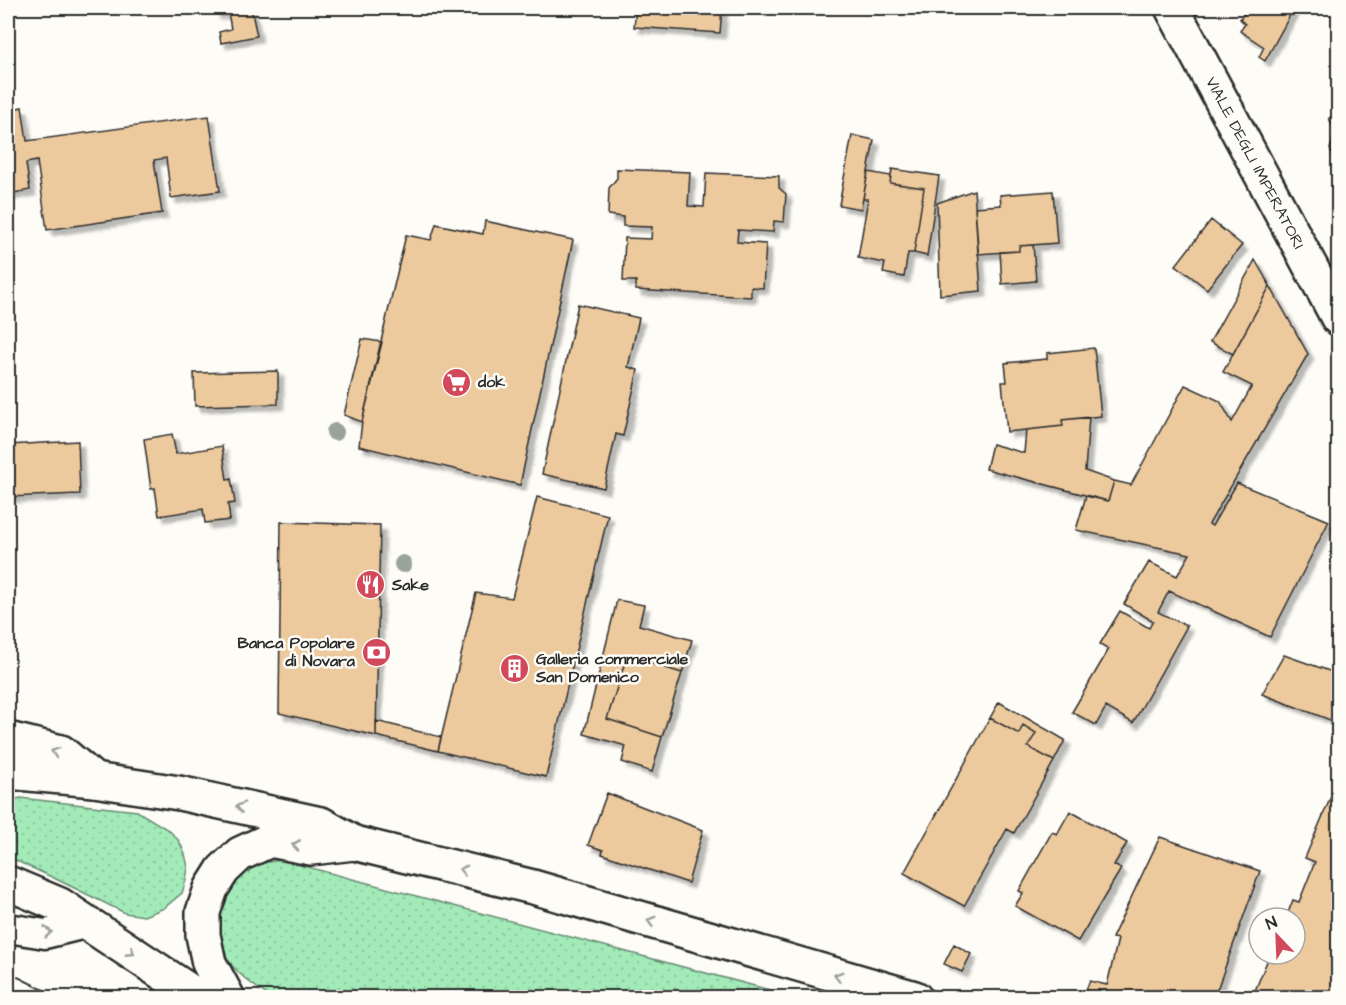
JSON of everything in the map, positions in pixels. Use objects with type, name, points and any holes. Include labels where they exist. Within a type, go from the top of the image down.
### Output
[{"type":"main road","name":"VIALE DEGLI IMPERATORI","points":[[1172,8],[1338,318]]},
{"type":"main road","points":[[8,740],[61,752],[94,780]]},
{"type":"main road","points":[[16,778],[94,780],[179,793],[321,824],[354,843],[533,887],[915,998]]},
{"type":"main road","points":[[228,998],[209,963],[203,935],[204,912],[211,889],[223,870],[240,855],[270,840],[311,848],[354,843]]},
{"type":"main road","points":[[8,883],[60,905],[200,998]]},
{"type":"street","points":[[8,928],[45,934],[89,923]]},
{"type":"lane","points":[[8,981],[42,998]]},
{"type":"green space","points":[[20,798],[137,811],[170,831],[179,841],[188,867],[182,893],[164,908],[144,916],[125,913],[8,857],[8,802]]},
{"type":"green space","points":[[281,860],[796,997],[270,997],[244,978],[228,960],[219,932],[222,908],[237,876],[254,866]]},
{"type":"building","points":[[214,8],[251,8],[257,36],[221,43],[219,32],[231,29],[228,12],[215,14]]},
{"type":"building","points":[[636,8],[722,8],[720,33],[634,27]]},
{"type":"building","points":[[1248,8],[1294,8],[1265,61],[1259,57],[1264,47],[1240,31],[1245,24],[1240,19]]},
{"type":"building","points":[[22,107],[27,141],[209,116],[220,191],[171,198],[166,158],[154,160],[162,213],[47,230],[37,161],[26,163],[30,190],[8,194],[8,110]]},
{"type":"building","points":[[1338,113],[1338,167],[1330,149],[1336,133],[1329,118]]},
{"type":"building","points":[[852,135],[874,140],[861,209],[839,205]]},
{"type":"building","points":[[617,169],[690,172],[688,206],[704,207],[706,173],[779,176],[779,188],[786,194],[784,222],[774,221],[773,232],[738,230],[737,242],[766,244],[763,288],[751,287],[751,297],[636,290],[636,281],[623,281],[625,238],[651,239],[652,227],[623,226],[623,217],[608,215],[609,188],[617,178]]},
{"type":"building","points":[[892,169],[939,176],[927,256],[914,253],[924,188],[890,183]]},
{"type":"building","points":[[868,172],[891,176],[890,183],[924,188],[914,253],[908,253],[904,277],[883,273],[885,263],[858,258],[868,199],[863,199]]},
{"type":"building","points":[[974,190],[981,291],[940,295],[937,203]]},
{"type":"building","points":[[1053,191],[1057,243],[1019,246],[1019,251],[978,254],[975,207],[1001,205],[1000,195]]},
{"type":"building","points":[[1211,220],[1242,245],[1207,289],[1176,265]]},
{"type":"building","name":"dok","points":[[485,221],[573,240],[520,485],[359,446],[362,422],[406,235],[431,240],[436,224],[483,234]]},
{"type":"building","points":[[1033,245],[1036,281],[1002,284],[1000,252],[1019,251],[1019,246]]},
{"type":"building","points":[[1255,260],[1270,286],[1233,354],[1210,342]]},
{"type":"building","points":[[1270,286],[1308,354],[1209,524],[1212,526],[1237,483],[1329,521],[1270,637],[1169,591],[1158,612],[1187,626],[1133,723],[1106,707],[1096,725],[1072,712],[1109,649],[1100,644],[1120,611],[1149,628],[1153,621],[1124,604],[1149,562],[1177,576],[1190,554],[1076,530],[1086,496],[1108,501],[1114,481],[1131,485],[1185,385],[1220,401],[1232,422],[1252,386],[1223,372]]},
{"type":"building","points":[[578,304],[639,318],[628,367],[638,370],[623,436],[616,434],[604,488],[542,474]]},
{"type":"building","points":[[362,339],[382,342],[362,422],[344,415]]},
{"type":"building","points":[[1094,348],[1101,416],[1062,420],[1063,426],[1007,432],[1002,382],[1007,382],[1005,363],[1047,359],[1047,353]]},
{"type":"building","points":[[278,371],[278,404],[195,406],[194,373]]},
{"type":"building","points":[[1089,417],[1085,471],[1114,481],[1108,501],[986,469],[992,444],[1024,453],[1026,430],[1063,426],[1062,420]]},
{"type":"building","points":[[172,434],[176,454],[222,446],[227,480],[231,479],[235,503],[228,504],[230,520],[205,523],[203,509],[159,516],[155,488],[151,489],[144,439]]},
{"type":"building","points":[[78,441],[80,494],[8,497],[8,445]]},
{"type":"building","name":"Galleria commerciale San Domenico","points":[[537,497],[608,515],[546,777],[438,751],[476,593],[512,598]]},
{"type":"building","points":[[281,522],[380,525],[376,736],[279,713]]},
{"type":"building","points":[[617,600],[644,605],[639,625],[692,640],[682,673],[627,656],[607,719],[662,737],[652,772],[622,762],[626,746],[584,734]]},
{"type":"building","points":[[1284,655],[1338,674],[1338,723],[1262,694]]},
{"type":"building","points":[[627,656],[682,673],[662,737],[607,719]]},
{"type":"building","points":[[999,702],[1065,740],[1054,761],[1028,747],[1036,733],[1023,725],[1019,734],[990,718]]},
{"type":"building","points":[[990,718],[1019,734],[1023,725],[1036,733],[1028,747],[1054,761],[1014,833],[1007,829],[964,906],[904,873]]},
{"type":"building","points":[[376,721],[441,737],[438,751],[376,736]]},
{"type":"building","points":[[1338,780],[1338,991],[1336,998],[1252,998],[1265,966],[1307,966],[1307,906],[1291,906],[1293,900],[1299,902],[1315,862],[1305,858]]},
{"type":"building","points":[[607,793],[703,830],[688,883],[602,854],[603,850],[588,845]]},
{"type":"building","points":[[1070,811],[1127,843],[1114,865],[1121,869],[1078,941],[1015,906],[1023,893],[1019,891],[1052,832],[1057,834]]},
{"type":"building","points":[[1160,837],[1260,871],[1214,998],[1082,998],[1090,981],[1107,985],[1118,939],[1112,938]]},
{"type":"building","points":[[954,944],[971,954],[962,972],[944,964]]},
{"type":"place","name":"dok","points":[[457,382]]},
{"type":"place","name":"Sake","points":[[371,585]]},
{"type":"place","name":"Banca Popolare di Novara","points":[[376,652]]},
{"type":"place","name":"Galleria commerciale San Domenico","points":[[515,668]]}]
